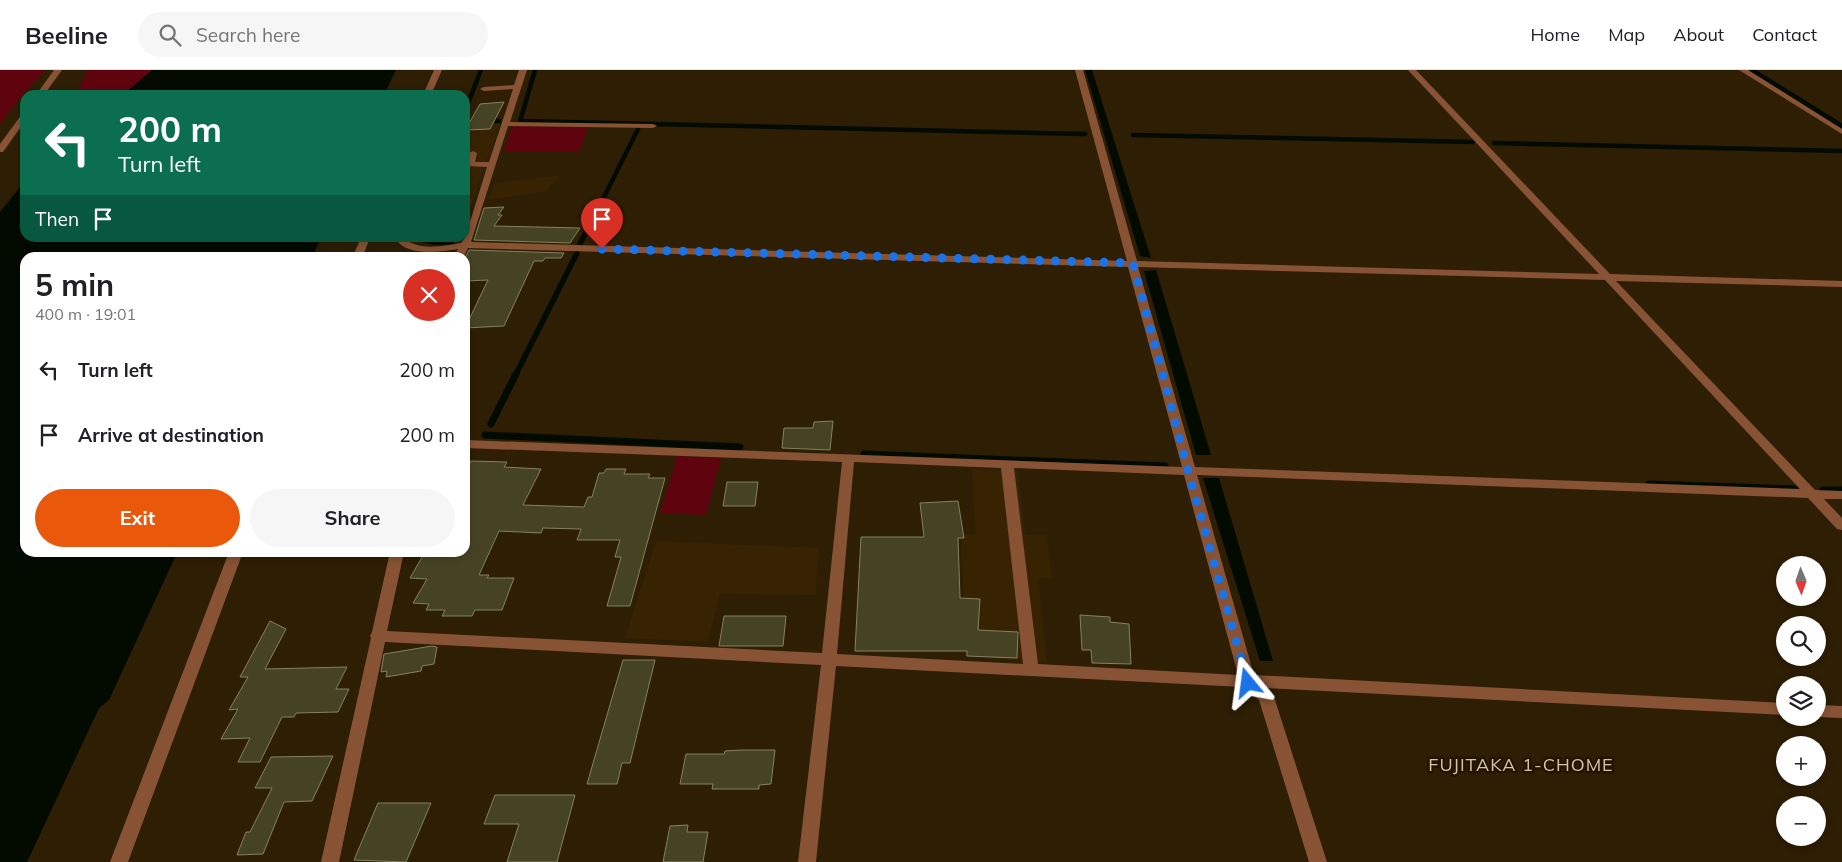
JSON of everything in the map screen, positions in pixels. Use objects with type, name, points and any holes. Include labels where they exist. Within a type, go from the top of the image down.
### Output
[{"type":"street","points":[[44,90],[58,70]]},
{"type":"street","points":[[429,90],[438,70]]},
{"type":"street","points":[[470,228],[523,70]]},
{"type":"street","points":[[1079,70],[1248,683],[1266,697],[1318,862]]},
{"type":"street","points":[[1412,70],[1842,526]]},
{"type":"street","points":[[1743,70],[1842,132]]},
{"type":"street","points":[[484,89],[518,88]]},
{"type":"street","points":[[0,150],[20,123]]},
{"type":"street","points":[[506,124],[653,126]]},
{"type":"street","points":[[473,153],[470,164],[492,166]]},
{"type":"street","points":[[404,242],[412,248],[445,249],[464,245],[1842,284]]},
{"type":"street","points":[[461,252],[465,242]]},
{"type":"street","points":[[470,444],[1842,495]]},
{"type":"street","points":[[807,862],[848,459]]},
{"type":"street","points":[[1007,465],[1031,670]]},
{"type":"street","points":[[119,862],[234,557]]},
{"type":"street","points":[[330,862],[377,636],[396,557]]},
{"type":"street","points":[[377,636],[1248,683],[1776,709]]},
{"type":"street","points":[[1826,711],[1842,712]]},
{"type":"shaded area","points":[[0,70],[45,70],[27,90],[20,90],[20,98],[0,124]]},
{"type":"shaded area","points":[[88,70],[152,70],[129,90],[78,90]]},
{"type":"shaded area","points":[[152,70],[396,70],[386,90],[129,90]]},
{"type":"shaded area","points":[[1085,70],[1092,70],[1151,258],[1140,256]]},
{"type":"shaded area","points":[[470,122],[500,122],[470,209]]},
{"type":"shaded area","points":[[515,126],[588,127],[579,152],[504,151],[511,128]]},
{"type":"shaded area","points":[[560,175],[547,191],[488,200],[495,183]]},
{"type":"shaded area","points":[[20,187],[20,242],[319,242],[314,252],[20,252],[20,557],[175,557],[109,700],[99,708],[27,862],[0,862],[0,212]]},
{"type":"shaded area","points":[[1156,270],[1211,455],[1196,455],[1144,271]]},
{"type":"shaded area","points":[[677,456],[721,458],[706,515],[660,513]]},
{"type":"shaded area","points":[[972,469],[1018,471],[1025,535],[1047,535],[1052,578],[1038,578],[1047,662],[966,657],[961,535],[975,535]]},
{"type":"shaded area","points":[[1203,478],[1219,478],[1273,661],[1260,661]]},
{"type":"shaded area","points":[[656,541],[819,548],[816,595],[720,594],[708,642],[625,638]]},
{"type":"building","points":[[504,102],[490,129],[470,130],[470,121],[480,104]]},
{"type":"building","points":[[504,207],[498,215],[502,215],[494,226],[580,228],[570,243],[474,240],[484,208]]},
{"type":"building","points":[[469,250],[564,253],[561,258],[545,258],[543,261],[534,261],[504,326],[470,328],[470,318],[488,280],[470,281],[470,252],[468,252]]},
{"type":"building","points":[[833,421],[830,450],[782,448],[784,428],[813,428],[814,422]]},
{"type":"building","points":[[471,461],[507,462],[504,467],[541,469],[523,505],[584,507],[588,497],[592,497],[599,473],[604,473],[606,469],[626,469],[624,474],[650,474],[648,478],[665,478],[630,606],[607,606],[621,557],[615,557],[620,540],[577,540],[581,529],[543,528],[541,533],[499,531],[479,575],[489,575],[487,578],[514,578],[502,610],[475,610],[472,616],[442,616],[445,610],[426,610],[429,604],[413,603],[427,579],[410,578],[422,557],[470,557]]},
{"type":"building","points":[[727,482],[758,482],[755,506],[723,506]]},
{"type":"building","points":[[958,501],[964,538],[958,538],[960,598],[980,599],[978,630],[1018,632],[1017,658],[967,656],[967,651],[855,651],[861,537],[924,537],[920,503]]},
{"type":"building","points":[[1080,615],[1110,617],[1110,622],[1129,624],[1131,664],[1092,663],[1091,650],[1082,650]]},
{"type":"building","points":[[724,616],[786,616],[783,646],[719,646]]},
{"type":"building","points":[[270,621],[286,629],[265,669],[347,667],[336,689],[349,689],[338,712],[296,713],[294,717],[282,717],[260,762],[238,762],[250,738],[221,739],[238,709],[229,710],[248,677],[240,677]]},
{"type":"building","points":[[432,646],[437,647],[434,664],[422,666],[421,671],[386,677],[387,671],[381,672],[384,654]]},
{"type":"building","points":[[623,660],[655,660],[630,763],[622,763],[617,784],[587,784]]},
{"type":"building","points":[[775,750],[771,784],[759,785],[759,789],[712,789],[713,784],[680,784],[686,754],[724,754],[725,751]]},
{"type":"building","points":[[333,756],[312,801],[284,802],[263,854],[237,855],[246,832],[250,832],[272,788],[255,788],[271,757]]},
{"type":"building","points":[[495,795],[575,795],[557,862],[507,862],[519,824],[484,824]]},
{"type":"building","points":[[378,803],[431,803],[406,862],[354,860]]},
{"type":"building","points":[[688,825],[687,832],[708,832],[703,862],[663,862],[670,826]]},
{"type":"waterway","points":[[470,98],[481,70]]},
{"type":"waterway","points":[[521,118],[535,70]]},
{"type":"waterway","points":[[1752,70],[1842,126]]},
{"type":"waterway","points":[[470,120],[499,121]]},
{"type":"waterway","points":[[520,121],[1085,134]]},
{"type":"waterway","points":[[600,205],[638,129]]},
{"type":"waterway","points":[[1133,135],[1473,142]]},
{"type":"waterway","points":[[1494,143],[1842,151]]},
{"type":"waterway","points":[[580,244],[600,204]]},
{"type":"waterway","points":[[434,242],[451,242]]},
{"type":"waterway","points":[[515,376],[577,253]]},
{"type":"waterway","points":[[491,424],[515,376]]},
{"type":"waterway","points":[[485,435],[740,447]]},
{"type":"waterway","points":[[864,454],[1165,466]]},
{"type":"waterway","points":[[1649,484],[1795,489]]},
{"type":"waterway","points":[[1823,490],[1842,490]]},
{"type":"district","name":"FUJITAKA 1-CHOME","points":[[1521,764]]},
{"type":"route","points":[[602,249],[1133,263],[1188,471],[1248,683]]}]
